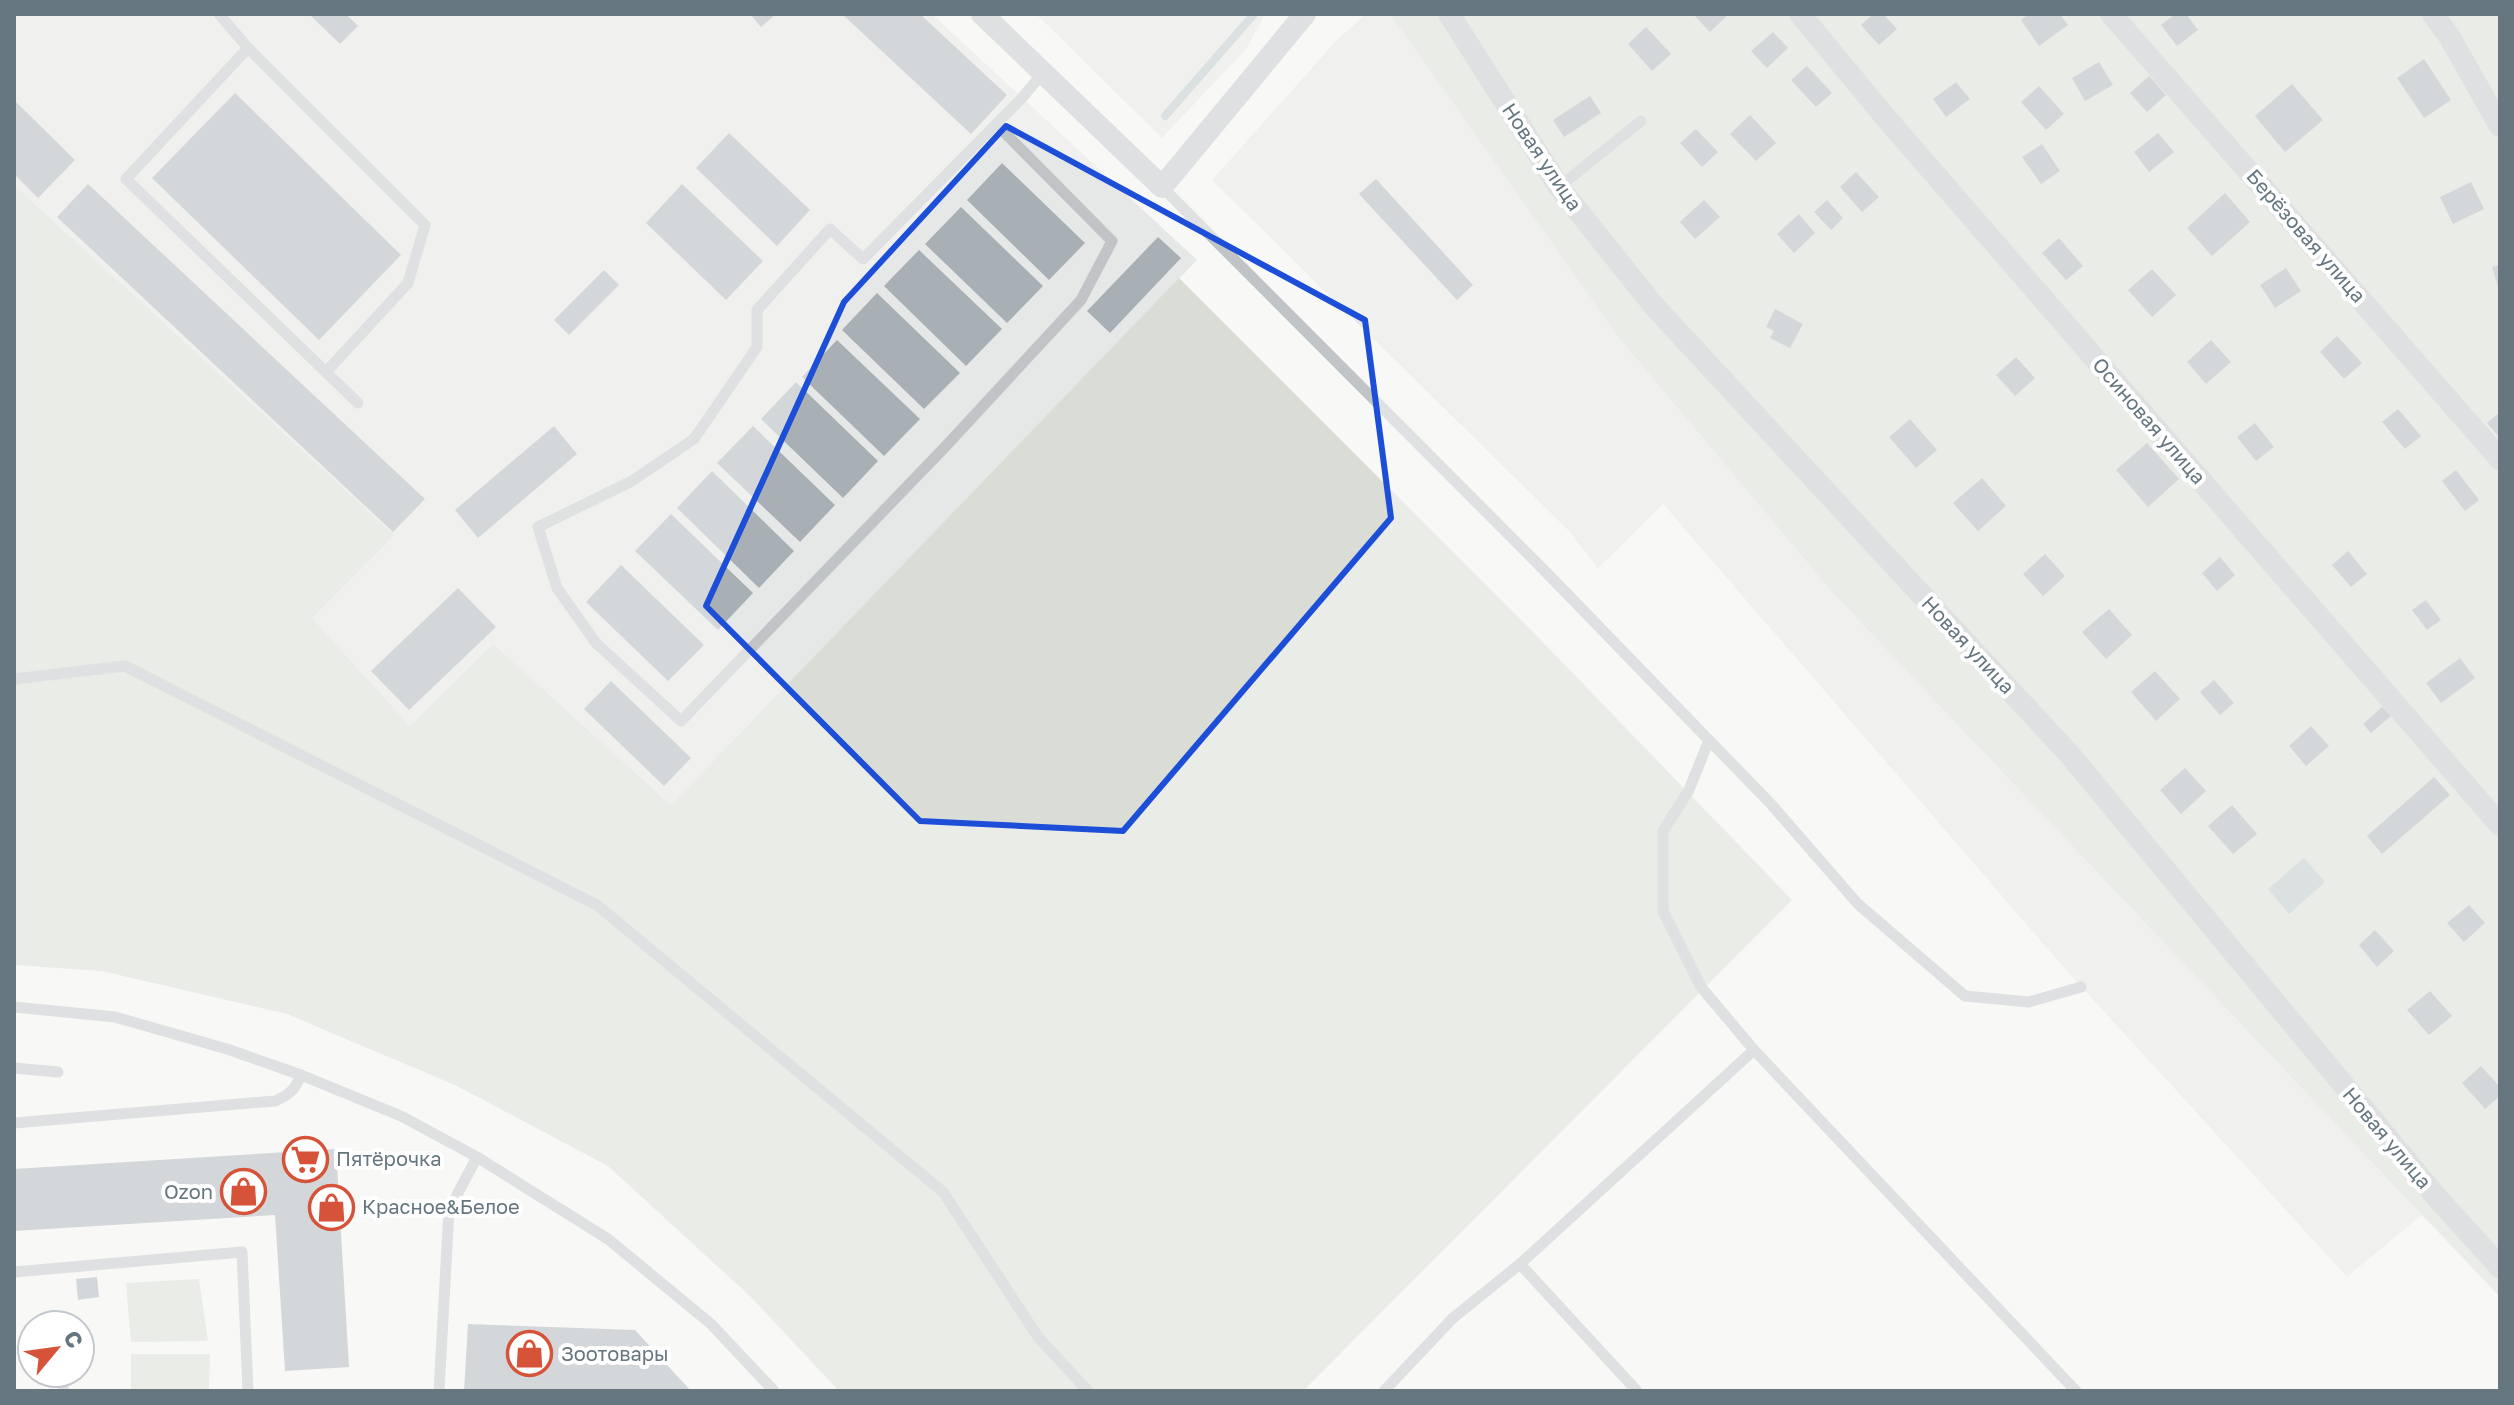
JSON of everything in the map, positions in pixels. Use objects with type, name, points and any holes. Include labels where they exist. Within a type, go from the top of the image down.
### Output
[{"type":"street","points":[[982,14],[1162,187],[1294,19]]},
{"type":"street","name":"Новая улица","points":[[1449,14],[1559,187],[1654,306],[2070,755],[2439,1200],[2500,1267]]},
{"type":"street","name":"Осиновая улица","points":[[1800,14],[1886,118],[2500,825]]},
{"type":"street","name":"Берёзовая улица","points":[[2111,14],[2500,459]]},
{"type":"street","points":[[2433,14],[2449,36],[2500,126]]},
{"type":"lane","points":[[219,14],[248,48],[425,225],[408,283],[326,372]]},
{"type":"lane","points":[[248,48],[126,179],[358,403]]},
{"type":"lane","points":[[996,124],[1112,241],[1081,300],[945,447],[681,721],[596,643],[557,588],[538,527],[632,481],[694,439],[757,347],[757,310],[830,229],[863,259],[1043,73]]},
{"type":"lane","points":[[1559,187],[1641,121]]},
{"type":"lane","points":[[1162,187],[1709,740],[1770,803],[1858,904],[1965,996],[2029,1002],[2081,987]]},
{"type":"lane","points":[[14,679],[125,666],[597,905],[943,1192],[1038,1337],[1088,1391]]},
{"type":"lane","points":[[1709,740],[1689,790],[1663,831],[1663,911],[1701,987],[1754,1050],[2076,1391]]},
{"type":"lane","points":[[14,1007],[115,1017],[227,1049],[401,1116],[477,1157],[608,1239],[711,1324],[774,1391]]},
{"type":"lane","points":[[1384,1391],[1453,1318],[1520,1264],[1754,1050]]},
{"type":"lane","points":[[14,1068],[58,1072]]},
{"type":"lane","points":[[14,1123],[275,1101],[288,1096],[296,1088],[301,1075]]},
{"type":"lane","points":[[439,1391],[449,1210],[477,1157]]},
{"type":"lane","points":[[14,1272],[242,1252],[248,1391]]},
{"type":"lane","points":[[1520,1264],[1637,1391]]},
{"type":"highlighted area","points":[[1006,126],[1365,320],[1391,518],[1123,831],[920,821],[706,606],[844,302]]},
{"type":"shaded area","points":[[14,14],[932,14],[1197,260],[671,805],[493,644],[410,726],[312,618],[393,535],[14,185]]},
{"type":"shaded area","points":[[1036,14],[1265,14],[1247,48],[1162,138]]},
{"type":"shaded area","points":[[1366,14],[1390,14],[1619,338],[1833,593],[2423,1214],[2347,1277],[2066,970],[1663,504],[1598,568],[1568,530],[1212,180],[1336,41]]},
{"type":"shaded area","points":[[1390,14],[2500,14],[2500,1297],[1833,593],[1619,338]]},
{"type":"shaded area","points":[[14,185],[394,535],[312,618],[410,726],[493,644],[671,805],[1179,278],[1531,630],[1792,900],[1303,1391],[839,1391],[751,1297],[608,1166],[455,1085],[287,1014],[102,971],[14,965]]},
{"type":"shaded area","points":[[2304,858],[2325,882],[2289,914],[2268,889]]},
{"type":"shaded area","points":[[199,1279],[208,1341],[131,1342],[126,1283]]},
{"type":"shaded area","points":[[131,1354],[210,1354],[209,1391],[131,1391]]},
{"type":"building","points":[[309,14],[346,14],[358,26],[340,44]]},
{"type":"building","points":[[750,14],[776,14],[761,27]]},
{"type":"building","points":[[842,14],[920,14],[1007,95],[971,134]]},
{"type":"building","points":[[1693,14],[1729,14],[1710,32]]},
{"type":"building","points":[[1873,14],[1883,14],[1897,29],[1879,45],[1861,25]]},
{"type":"building","points":[[2029,14],[2060,14],[2068,25],[2039,46],[2021,20]]},
{"type":"building","points":[[2175,14],[2186,14],[2198,30],[2177,46],[2161,25]]},
{"type":"building","points":[[1646,27],[1671,54],[1652,71],[1628,44]]},
{"type":"building","points":[[1773,32],[1788,48],[1767,68],[1751,51]]},
{"type":"building","points":[[2424,59],[2451,100],[2424,118],[2397,78]]},
{"type":"building","points":[[2099,62],[2113,85],[2085,101],[2072,78]]},
{"type":"building","points":[[1807,66],[1832,93],[1816,107],[1791,80]]},
{"type":"building","points":[[2149,76],[2166,95],[2147,112],[2130,93]]},
{"type":"building","points":[[1956,82],[1970,99],[1946,117],[1933,99]]},
{"type":"building","points":[[2292,84],[2323,120],[2285,152],[2255,116]]},
{"type":"building","points":[[2039,86],[2064,114],[2046,130],[2021,102]]},
{"type":"building","points":[[235,93],[401,255],[319,340],[152,178]]},
{"type":"building","points":[[1590,96],[1601,113],[1564,137],[1553,120]]},
{"type":"building","points":[[14,100],[75,160],[38,198],[14,174]]},
{"type":"building","points":[[1750,115],[1776,143],[1756,161],[1730,134]]},
{"type":"building","points":[[1696,129],[1718,152],[1702,167],[1680,143]]},
{"type":"building","points":[[729,133],[810,210],[777,246],[696,168]]},
{"type":"building","points":[[2158,133],[2174,152],[2149,172],[2134,152]]},
{"type":"building","points":[[2042,144],[2060,171],[2041,184],[2022,157]]},
{"type":"building","points":[[1002,163],[1085,243],[1049,280],[967,200]]},
{"type":"building","points":[[1856,172],[1879,197],[1862,212],[1840,187]]},
{"type":"building","points":[[1376,179],[1473,285],[1457,300],[1359,194]]},
{"type":"building","points":[[2471,182],[2484,209],[2453,224],[2440,197]]},
{"type":"building","points":[[88,184],[425,499],[393,532],[57,217]]},
{"type":"building","points":[[682,184],[763,261],[726,300],[646,223]]},
{"type":"building","points":[[2225,193],[2250,222],[2212,256],[2187,228]]},
{"type":"building","points":[[1704,200],[1720,217],[1695,239],[1680,222]]},
{"type":"building","points":[[1827,200],[1843,218],[1831,230],[1814,212]]},
{"type":"building","points":[[961,207],[1043,286],[1007,323],[925,244]]},
{"type":"building","points":[[1799,214],[1815,233],[1794,253],[1777,234]]},
{"type":"building","points":[[1158,237],[1181,258],[1110,333],[1087,311]]},
{"type":"building","points":[[2059,238],[2083,266],[2066,280],[2042,253]]},
{"type":"building","points":[[919,250],[1002,329],[966,366],[884,286]]},
{"type":"building","points":[[2500,265],[2500,290],[2499,290],[2492,267]]},
{"type":"building","points":[[2286,268],[2301,291],[2275,308],[2260,285]]},
{"type":"building","points":[[2152,269],[2176,295],[2152,317],[2128,290]]},
{"type":"building","points":[[604,270],[619,285],[569,335],[554,320]]},
{"type":"building","points":[[877,293],[960,373],[924,409],[842,330]]},
{"type":"building","points":[[1775,309],[1803,324],[1790,348],[1770,338],[1774,331],[1766,327]]},
{"type":"building","points":[[2337,336],[2362,363],[2344,379],[2320,352]]},
{"type":"building","points":[[837,340],[920,419],[884,456],[802,377]]},
{"type":"building","points":[[2211,340],[2231,362],[2206,384],[2187,362]]},
{"type":"building","points":[[2016,357],[2035,378],[2015,396],[1996,375]]},
{"type":"building","points":[[796,382],[878,461],[843,498],[761,419]]},
{"type":"building","points":[[2398,409],[2421,436],[2405,449],[2382,422]]},
{"type":"building","points":[[2500,412],[2500,438],[2487,423]]},
{"type":"building","points":[[1910,419],[1937,450],[1916,468],[1889,437]]},
{"type":"building","points":[[2255,423],[2274,447],[2256,461],[2237,437]]},
{"type":"building","points":[[554,426],[577,454],[478,538],[455,510]]},
{"type":"building","points":[[753,426],[835,505],[800,542],[717,463]]},
{"type":"building","points":[[2147,443],[2179,479],[2148,507],[2116,470]]},
{"type":"building","points":[[2456,470],[2479,500],[2465,511],[2442,481]]},
{"type":"building","points":[[712,471],[794,551],[759,588],[677,508]]},
{"type":"building","points":[[1982,478],[2006,506],[1978,531],[1953,503]]},
{"type":"building","points":[[671,514],[753,593],[718,630],[635,551]]},
{"type":"building","points":[[2348,551],[2367,574],[2351,587],[2332,565]]},
{"type":"building","points":[[2045,554],[2065,576],[2043,596],[2023,574]]},
{"type":"building","points":[[2220,557],[2235,575],[2217,591],[2202,573]]},
{"type":"building","points":[[621,565],[704,645],[668,681],[586,602]]},
{"type":"building","points":[[458,588],[496,627],[409,710],[371,671]]},
{"type":"building","points":[[2426,600],[2441,620],[2427,630],[2412,610]]},
{"type":"building","points":[[2109,609],[2132,635],[2106,659],[2082,632]]},
{"type":"building","points":[[2460,658],[2475,678],[2441,703],[2426,683]]},
{"type":"building","points":[[2155,671],[2180,699],[2156,721],[2131,692]]},
{"type":"building","points":[[2214,680],[2234,703],[2220,715],[2200,692]]},
{"type":"building","points":[[611,681],[691,758],[664,786],[584,709]]},
{"type":"building","points":[[2382,707],[2391,716],[2371,733],[2363,724]]},
{"type":"building","points":[[2311,726],[2329,746],[2306,766],[2289,746]]},
{"type":"building","points":[[2185,768],[2206,791],[2181,814],[2160,790]]},
{"type":"building","points":[[2434,777],[2450,795],[2382,854],[2367,836]]},
{"type":"building","points":[[2232,805],[2257,834],[2233,854],[2208,826]]},
{"type":"building","points":[[2469,905],[2485,923],[2464,942],[2447,923]]},
{"type":"building","points":[[2375,930],[2394,951],[2377,967],[2359,945]]},
{"type":"building","points":[[2430,991],[2452,1016],[2429,1035],[2407,1010]]},
{"type":"building","points":[[2481,1066],[2500,1087],[2500,1096],[2485,1109],[2462,1083]]},
{"type":"building","points":[[336,1149],[349,1367],[285,1371],[275,1215],[14,1231],[14,1169]]},
{"type":"building","points":[[97,1277],[99,1297],[78,1300],[76,1279]]},
{"type":"building","points":[[468,1324],[635,1330],[691,1391],[464,1391]]},
{"type":"waterway","points":[[1165,116],[1254,14]]},
{"type":"place","name":"Пятёрочка","points":[[305,1159]]},
{"type":"place","name":"Ozon","points":[[244,1192]]},
{"type":"place","name":"Красное&Белое","points":[[331,1207]]},
{"type":"place","name":"Зоотовары","points":[[530,1354]]}]
